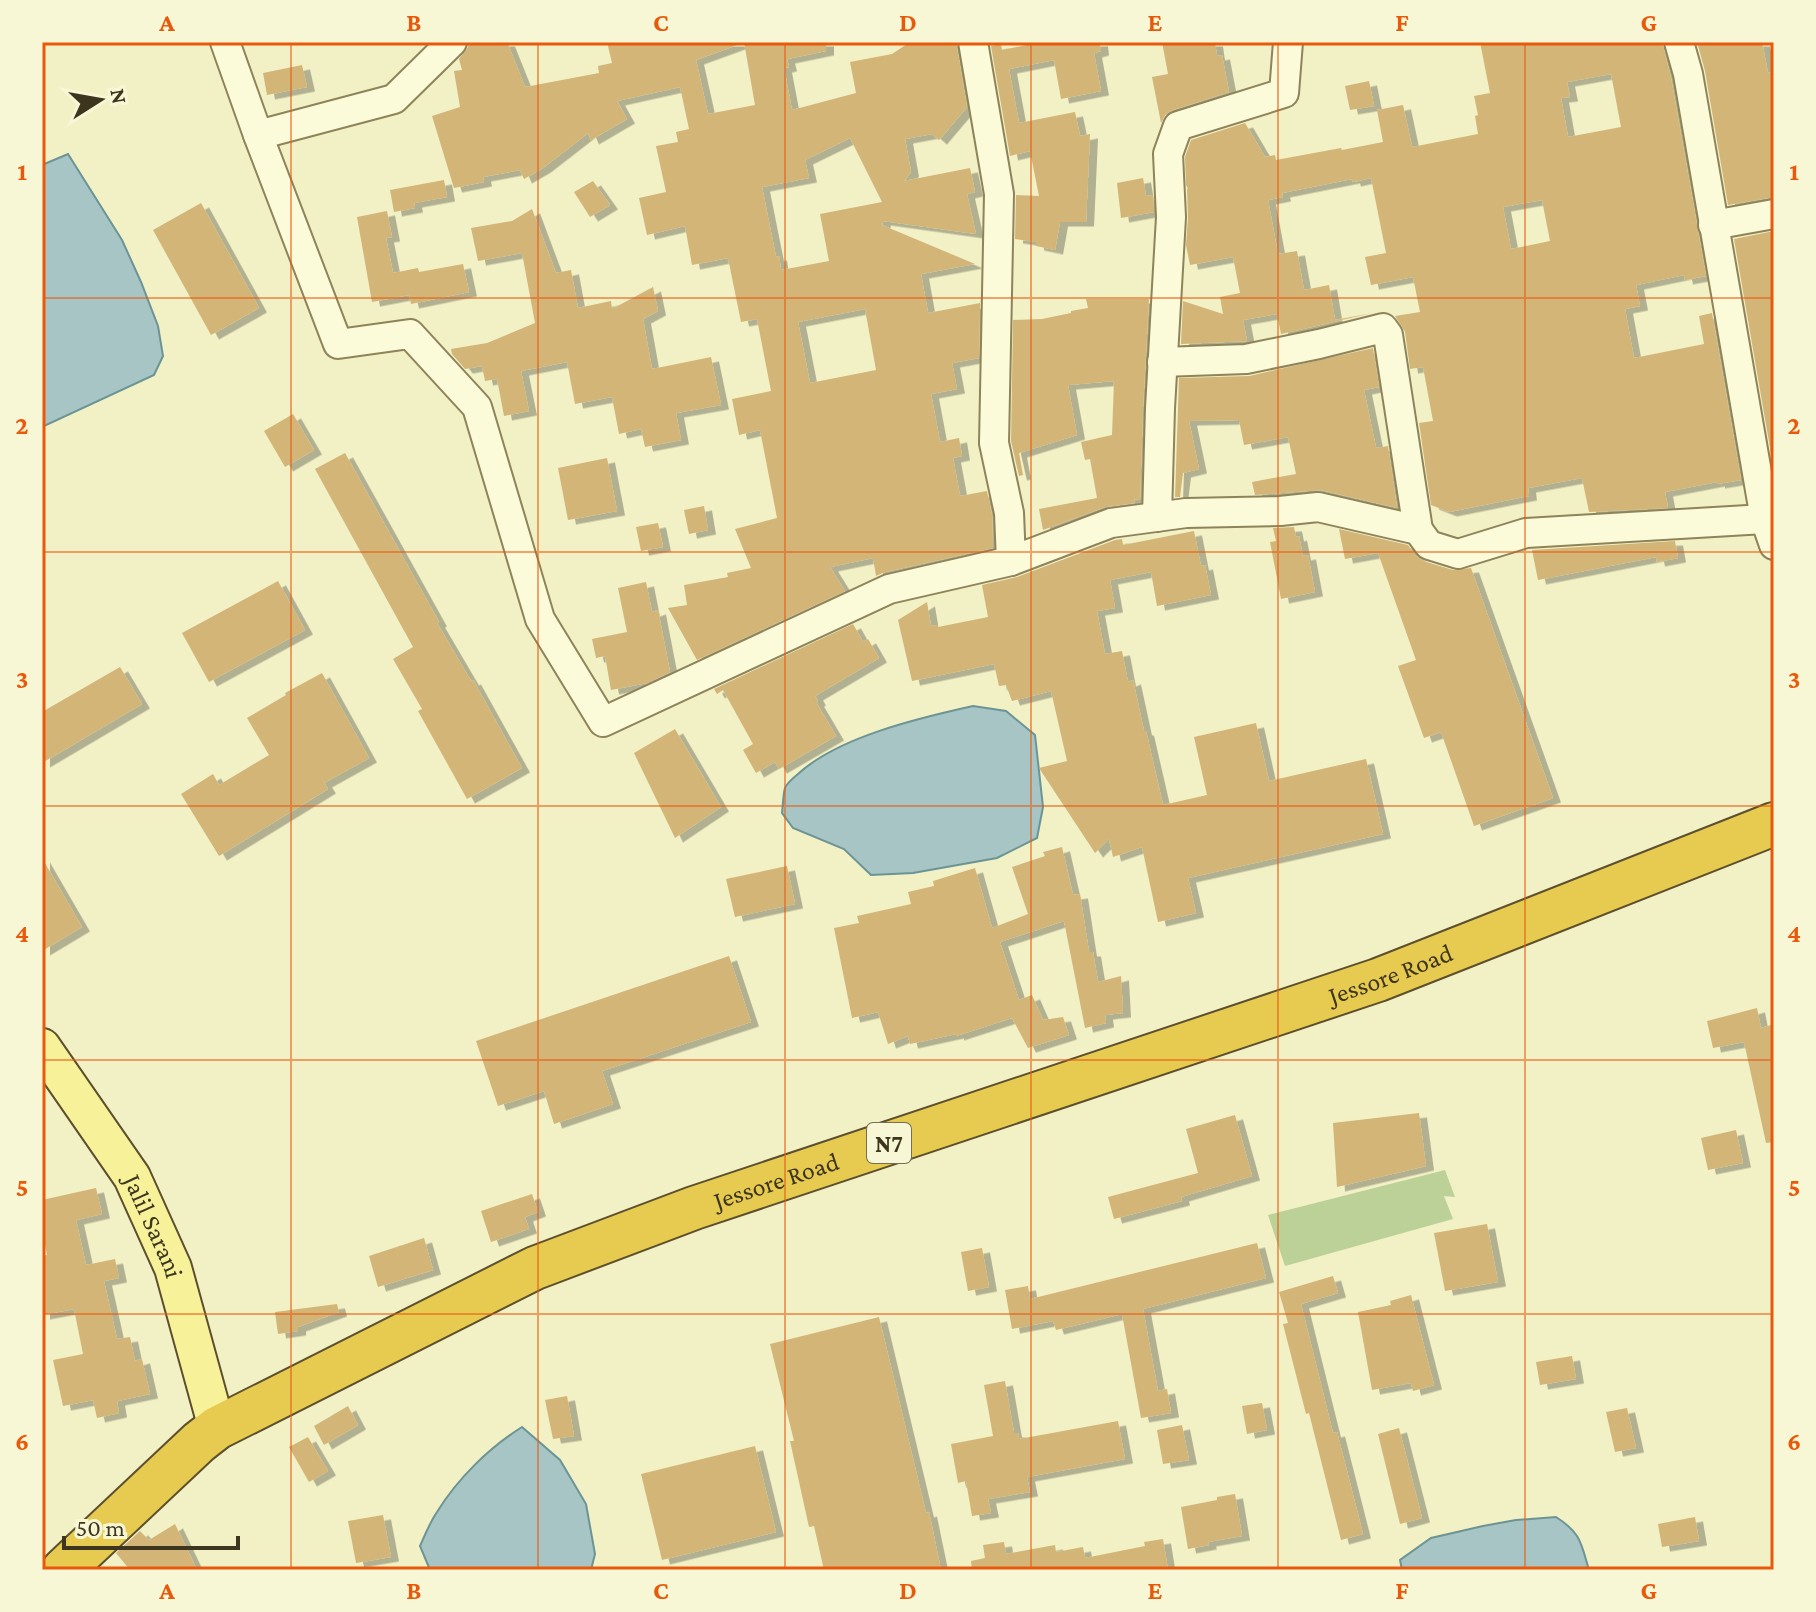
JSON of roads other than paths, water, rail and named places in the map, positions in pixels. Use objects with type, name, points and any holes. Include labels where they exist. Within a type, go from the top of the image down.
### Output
[{"type":"highway","name":"Jessore Road","points":[[63,1570],[208,1435],[535,1268],[694,1208],[1378,980],[1774,824]]},
{"type":"main road","name":"Jalil Sarani","points":[[42,1047],[132,1177],[173,1268],[208,1435]]},
{"type":"main road","name":"Jalil Sarani","points":[[42,1082],[112,1182],[152,1268],[208,1435]]},
{"type":"street","points":[[225,42],[338,344],[410,334],[477,407],[540,619],[603,722],[889,589],[1011,561],[1111,523],[1186,513],[1318,507],[1418,530]]},
{"type":"street","points":[[258,135],[394,99],[452,42]]},
{"type":"street","points":[[973,42],[999,194],[994,443],[1009,513],[1011,561]]},
{"type":"street","points":[[1157,517],[1171,217],[1168,154],[1178,126],[1284,93],[1288,42]]},
{"type":"street","points":[[1162,362],[1246,359],[1383,328],[1388,335],[1418,530],[1429,545],[1458,554],[1526,533],[1770,532],[1688,74],[1679,42]]},
{"type":"street","points":[[1713,225],[1774,214]]},
{"type":"water","points":[[68,154],[122,240],[158,326],[163,356],[154,375],[42,427],[42,165]]},
{"type":"water","points":[[973,706],[1006,711],[1035,735],[1043,807],[1037,838],[997,858],[913,873],[871,875],[844,849],[793,828],[782,813],[784,791],[789,782],[835,749],[928,716]]},
{"type":"water","points":[[522,1427],[560,1460],[586,1504],[595,1554],[591,1570],[430,1570],[420,1546],[434,1516],[454,1487],[475,1465]]},
{"type":"water","points":[[1556,1517],[1571,1528],[1579,1539],[1589,1570],[1402,1570],[1400,1560],[1431,1538],[1516,1520]]}]
